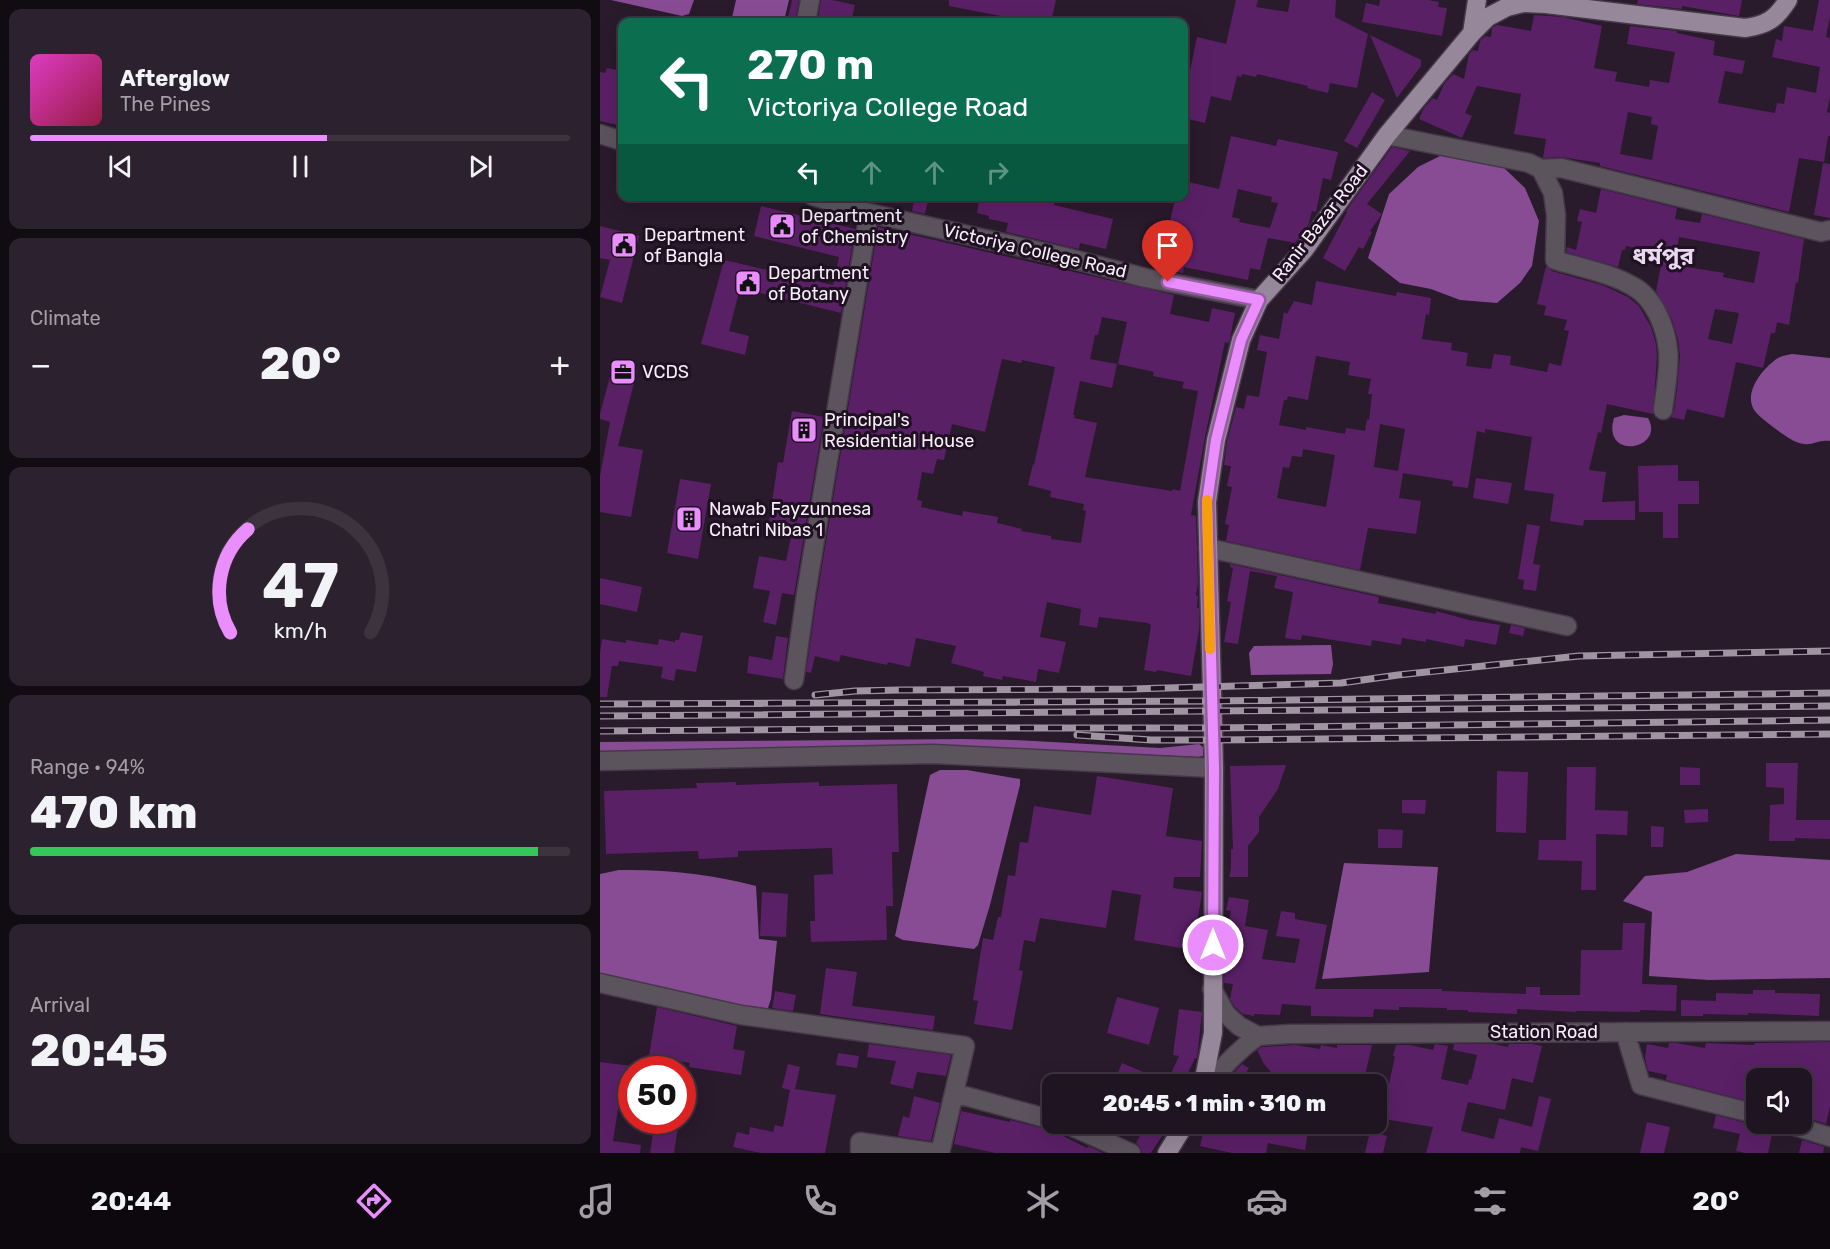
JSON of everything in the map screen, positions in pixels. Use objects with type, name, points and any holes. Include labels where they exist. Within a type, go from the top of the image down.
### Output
[{"type":"main road","points":[[1472,33],[1477,0]]},
{"type":"main road","name":"Ranir Bazar Road","points":[[1205,1074],[1213,1033],[1214,768],[1207,502],[1216,440],[1241,340],[1259,300],[1304,250],[1387,135],[1488,17],[1523,3],[1745,28],[1758,27],[1772,21],[1788,0]]},
{"type":"main road","points":[[1169,1153],[1179,1134]]},
{"type":"street","points":[[807,18],[810,0]]},
{"type":"street","points":[[600,134],[618,140]]},
{"type":"street","points":[[1387,135],[1529,163],[1541,170],[1553,193],[1556,215],[1555,260],[1619,280],[1635,287],[1651,301],[1660,321],[1668,350],[1663,410]]},
{"type":"street","points":[[1541,170],[1561,168],[1821,232],[1830,230]]},
{"type":"street","name":"Victoriya College Road","points":[[829,201],[868,213],[1061,256],[1146,278],[1259,300]]},
{"type":"street","points":[[794,680],[868,213]]},
{"type":"street","points":[[1208,548],[1567,626]]},
{"type":"street","points":[[600,760],[933,754],[1214,768]]},
{"type":"street","points":[[600,983],[741,1015],[965,1046],[938,1153],[860,1143],[860,1153]]},
{"type":"street","points":[[1212,989],[1226,1014],[1239,1026],[1258,1036],[1242,1047],[1217,1074]]},
{"type":"street","name":"Station Road","points":[[1258,1036],[1830,1031]]},
{"type":"street","points":[[1625,1032],[1641,1085],[1746,1111]]},
{"type":"street","points":[[954,1093],[1042,1117]]},
{"type":"street","points":[[1812,1129],[1829,1133]]},
{"type":"street","points":[[1088,1134],[1131,1153]]},
{"type":"shaded area","points":[[611,0],[694,0],[689,14],[682,16]]},
{"type":"shaded area","points":[[736,0],[789,0],[785,18],[732,18]]},
{"type":"shaded area","points":[[1442,155],[1501,165],[1525,188],[1539,221],[1532,266],[1520,283],[1497,303],[1460,300],[1431,289],[1400,283],[1368,258],[1389,194],[1418,167]]},
{"type":"shaded area","points":[[1792,354],[1830,358],[1830,441],[1805,444],[1794,441],[1765,421],[1753,408],[1751,395],[1760,375],[1777,359]]},
{"type":"shaded area","points":[[1624,415],[1648,418],[1651,429],[1648,438],[1642,443],[1633,446],[1616,441],[1612,432],[1614,418]]},
{"type":"shaded area","points":[[1331,645],[1333,664],[1331,674],[1251,675],[1249,653],[1254,646]]},
{"type":"shaded area","points":[[962,739],[1160,748],[1199,744],[1203,747],[1203,756],[1008,748],[600,753],[600,742]]},
{"type":"shaded area","points":[[940,770],[967,770],[1020,779],[990,905],[978,945],[974,949],[903,940],[895,936],[930,775]]},
{"type":"shaded area","points":[[1736,854],[1830,860],[1830,978],[1709,980],[1649,976],[1652,912],[1623,901],[1645,876],[1687,872]]},
{"type":"shaded area","points":[[1344,863],[1438,867],[1429,972],[1322,979]]},
{"type":"shaded area","points":[[619,870],[688,873],[756,886],[759,939],[777,941],[771,999],[767,1011],[760,1014],[600,978],[600,874]]},
{"type":"building","points":[[792,0],[799,0],[796,18],[788,18]]},
{"type":"building","points":[[821,0],[855,5],[852,18],[818,18]]},
{"type":"building","points":[[949,0],[1056,0],[1052,18],[1011,18],[949,6]]},
{"type":"building","points":[[1236,0],[1258,0],[1256,7],[1288,12],[1290,0],[1336,0],[1335,17],[1368,34],[1357,88],[1330,83],[1328,93],[1257,74],[1256,77],[1242,74],[1241,77],[1237,76],[1231,101],[1211,96],[1205,123],[1188,119],[1188,81],[1197,37],[1226,44]]},
{"type":"building","points":[[1380,0],[1439,2],[1438,7],[1447,8],[1442,36],[1362,22],[1366,3],[1379,6]]},
{"type":"building","points":[[1638,0],[1742,0],[1739,16],[1682,6],[1682,9],[1637,4]]},
{"type":"building","points":[[1819,0],[1830,0],[1826,37],[1830,38],[1830,96],[1827,112],[1830,113],[1830,136],[1828,136],[1824,162],[1799,158],[1789,212],[1600,166],[1600,163],[1561,157],[1543,158],[1546,139],[1514,134],[1521,94],[1477,86],[1465,113],[1472,116],[1462,138],[1419,119],[1424,108],[1433,98],[1437,100],[1444,84],[1453,74],[1464,79],[1469,54],[1473,50],[1478,51],[1480,41],[1485,36],[1491,37],[1492,28],[1497,25],[1531,31],[1534,15],[1563,17],[1602,26],[1594,68],[1617,72],[1615,81],[1649,87],[1650,80],[1669,83],[1675,52],[1627,44],[1630,26],[1677,31],[1677,33],[1715,41],[1713,55],[1745,61],[1742,74],[1725,71],[1718,103],[1775,113],[1777,103],[1784,104],[1787,87],[1816,93],[1820,67],[1772,57],[1776,39],[1782,41],[1784,26],[1813,31]],"holes":[[[1628,112],[1652,117],[1651,124],[1658,126],[1652,160],[1620,154]]]},
{"type":"building","points":[[1370,35],[1421,60],[1421,66],[1397,98]]},
{"type":"building","points":[[607,68],[618,70],[618,125],[600,121],[600,72],[605,73]]},
{"type":"building","points":[[1372,92],[1385,100],[1357,148],[1344,141]]},
{"type":"building","points":[[1231,136],[1276,146],[1278,139],[1338,152],[1331,180],[1323,178],[1316,212],[1312,211],[1304,231],[1302,230],[1295,243],[1268,238],[1260,270],[1250,268],[1248,280],[1184,267],[1183,273],[1164,270],[1170,230],[1168,229],[1175,201],[1188,201],[1188,182],[1219,189]],"holes":[[[1238,189],[1272,197],[1271,202],[1278,203],[1270,228],[1239,222],[1240,219],[1232,217]]]},
{"type":"building","points":[[1392,147],[1410,151],[1367,204],[1382,214],[1370,231],[1372,232],[1363,249],[1359,247],[1345,271],[1323,258],[1346,211]]},
{"type":"building","points":[[1823,163],[1830,164],[1830,218],[1814,215]]},
{"type":"building","points":[[1601,189],[1677,208],[1675,219],[1700,223],[1702,214],[1804,239],[1789,325],[1777,322],[1775,333],[1771,333],[1763,368],[1736,362],[1724,418],[1687,409],[1684,420],[1671,417],[1674,411],[1680,356],[1672,320],[1656,291],[1663,255],[1626,246],[1625,250],[1622,250],[1618,267],[1566,252],[1567,247],[1576,250],[1582,222],[1577,221],[1580,209],[1596,213]],"holes":[[[1679,237],[1760,252],[1754,283],[1723,277],[1724,273],[1681,266],[1682,263],[1675,262]],[[1715,309],[1739,313],[1732,344],[1708,339]]]},
{"type":"building","points":[[914,201],[928,201],[925,214],[912,211]]},
{"type":"building","points":[[979,201],[1054,201],[1054,205],[1113,219],[1106,249],[1080,243],[1079,249],[1006,232],[1008,223],[989,219],[989,216],[977,213]]},
{"type":"building","points":[[761,206],[855,229],[841,313],[740,288],[729,331],[749,336],[745,355],[701,344],[724,260],[833,285],[839,257],[754,236]]},
{"type":"building","points":[[600,226],[639,236],[622,303],[600,297],[610,260],[600,258]]},
{"type":"building","points":[[878,227],[1174,295],[1170,314],[1209,322],[1212,308],[1235,313],[1229,343],[1225,342],[1191,515],[1196,516],[1198,584],[1196,595],[1198,596],[1199,630],[1191,676],[1144,670],[1151,625],[1148,623],[1099,617],[1097,628],[1079,625],[1081,609],[1047,602],[1040,637],[1066,642],[1059,673],[1038,669],[1036,682],[1003,676],[1002,680],[983,676],[984,672],[951,663],[956,646],[916,638],[910,667],[888,662],[887,665],[841,655],[839,662],[815,656],[811,673],[806,672]],"holes":[[[1102,317],[1127,322],[1118,364],[1154,372],[1153,376],[1184,382],[1182,388],[1198,391],[1180,491],[1085,477],[1097,423],[1074,418],[1080,381],[1112,388],[1117,364],[1090,359]],[[1002,359],[1021,363],[1022,360],[1055,367],[1028,485],[1051,491],[1050,497],[1084,504],[1083,510],[1086,511],[1081,543],[1051,539],[1051,536],[1021,531],[1022,529],[997,523],[998,517],[963,511],[962,516],[921,507],[922,501],[917,500],[922,472],[933,474],[937,459],[944,460],[952,424],[985,432]]]},
{"type":"building","points":[[1546,266],[1552,271],[1602,285],[1628,297],[1639,306],[1651,327],[1657,357],[1653,414],[1607,404],[1601,433],[1598,432],[1589,470],[1606,472],[1602,502],[1635,501],[1635,520],[1584,520],[1583,526],[1550,521],[1554,494],[1524,490],[1532,437],[1485,429],[1485,433],[1477,431],[1468,488],[1452,486],[1453,481],[1403,473],[1399,498],[1421,501],[1416,534],[1368,528],[1360,570],[1226,541],[1229,525],[1225,524],[1232,487],[1227,486],[1231,466],[1224,465],[1227,442],[1236,407],[1244,409],[1247,395],[1259,397],[1267,352],[1257,350],[1260,335],[1279,339],[1284,312],[1287,314],[1294,301],[1312,305],[1316,281],[1396,296],[1397,292],[1431,298],[1422,339],[1452,343],[1451,350],[1468,353],[1466,366],[1491,369],[1494,354],[1511,356],[1510,365],[1547,372],[1549,363],[1561,366],[1569,331],[1564,330],[1567,320],[1544,315],[1546,306],[1537,304]],"holes":[[[1316,356],[1350,362],[1348,375],[1371,379],[1368,394],[1372,394],[1369,420],[1367,419],[1365,431],[1346,428],[1345,434],[1279,425],[1284,400],[1287,400],[1288,396],[1308,400]],[[1380,424],[1405,429],[1398,471],[1374,467]],[[1303,449],[1335,455],[1326,507],[1277,498],[1283,467],[1289,468],[1292,456],[1302,457]]]},
{"type":"building","points":[[613,365],[637,371],[618,446],[643,450],[631,517],[600,512],[600,476],[610,422],[600,419],[600,414]]},
{"type":"building","points":[[792,411],[824,417],[794,595],[782,593],[776,625],[763,622],[770,591],[753,588],[759,556],[786,561],[792,532],[768,528],[778,462],[783,463]]},
{"type":"building","points":[[1678,465],[1678,481],[1699,481],[1699,504],[1678,504],[1678,538],[1663,538],[1663,512],[1639,512],[1638,466]]},
{"type":"building","points":[[1476,478],[1512,483],[1508,504],[1473,498]]},
{"type":"building","name":"Nawab Fayzunnesa Chatri Nibas 1","points":[[680,479],[711,484],[698,559],[667,553]]},
{"type":"building","points":[[1527,524],[1540,526],[1533,564],[1540,565],[1536,591],[1523,589],[1524,580],[1518,579]]},
{"type":"building","points":[[1230,564],[1379,597],[1378,603],[1436,614],[1436,611],[1500,625],[1496,645],[1465,639],[1464,647],[1426,639],[1426,642],[1402,638],[1401,645],[1372,640],[1371,646],[1302,635],[1301,640],[1285,638],[1293,592],[1274,588],[1277,576],[1250,571],[1238,644],[1224,642],[1231,602],[1227,601],[1233,568]]},
{"type":"building","points":[[600,578],[642,587],[637,612],[600,604]]},
{"type":"building","points":[[1511,625],[1525,628],[1523,636],[1509,633]]},
{"type":"building","points":[[681,632],[703,636],[696,672],[676,669],[674,681],[661,678],[663,667],[619,661],[618,666],[612,666],[607,697],[600,697],[602,639],[658,645],[659,639],[675,642],[679,640]]},
{"type":"building","points":[[776,636],[788,638],[783,679],[747,673],[749,656],[772,660]]},
{"type":"building","points":[[1766,763],[1798,763],[1796,820],[1830,820],[1830,839],[1795,838],[1795,841],[1769,841],[1770,805],[1784,804],[1784,788],[1766,787]]},
{"type":"building","points":[[1286,765],[1278,789],[1259,817],[1259,832],[1248,846],[1248,877],[1229,877],[1231,849],[1233,849],[1230,766]]},
{"type":"building","points":[[1567,767],[1596,767],[1595,810],[1628,811],[1627,835],[1596,834],[1596,890],[1581,890],[1582,861],[1538,860],[1539,840],[1566,840]]},
{"type":"building","points":[[1680,767],[1700,768],[1700,785],[1680,785]]},
{"type":"building","points":[[1497,771],[1528,772],[1526,833],[1496,832]]},
{"type":"building","points":[[1097,776],[1173,788],[1166,836],[1202,841],[1200,877],[1174,877],[1173,888],[1202,892],[1193,950],[1134,940],[1141,895],[1112,890],[1106,928],[1040,918],[1035,942],[1024,940],[1019,970],[1023,971],[1012,1030],[974,1024],[978,1001],[973,1000],[983,938],[993,940],[998,917],[1001,917],[1008,875],[1015,876],[1020,842],[1028,843],[1034,806],[1091,815]]},
{"type":"building","points":[[736,782],[736,785],[819,782],[819,786],[897,784],[899,852],[892,852],[893,906],[886,906],[887,940],[811,942],[810,921],[815,921],[814,875],[833,874],[832,848],[738,851],[738,857],[699,859],[698,851],[606,854],[604,791],[697,788],[696,783]]},
{"type":"building","points":[[1402,800],[1426,800],[1425,814],[1402,813]]},
{"type":"building","points":[[1708,809],[1708,822],[1685,823],[1684,810]]},
{"type":"building","points":[[1651,826],[1664,827],[1663,847],[1651,847]]},
{"type":"building","points":[[1378,829],[1403,830],[1402,848],[1378,848]]},
{"type":"building","points":[[762,892],[788,894],[786,937],[760,936]]},
{"type":"building","points":[[1229,897],[1249,900],[1245,926],[1268,930],[1262,959],[1295,963],[1300,939],[1276,936],[1281,911],[1295,913],[1295,919],[1327,925],[1315,989],[1442,989],[1442,991],[1526,994],[1526,987],[1540,987],[1540,995],[1580,995],[1581,950],[1622,950],[1623,923],[1645,923],[1642,984],[1677,985],[1676,1011],[1576,1012],[1517,1009],[1517,1014],[1468,1012],[1468,1010],[1447,1010],[1447,1008],[1399,1007],[1399,1010],[1374,1009],[1373,1017],[1311,1016],[1311,1006],[1282,1004],[1280,1015],[1243,1014],[1230,999],[1233,984],[1224,983],[1225,942],[1231,911],[1226,910]]},
{"type":"building","points":[[826,968],[857,972],[852,1006],[935,1016],[933,1030],[820,1014]]},
{"type":"building","points":[[1753,990],[1820,994],[1819,1016],[1748,1013],[1748,1015],[1681,1016],[1681,1000],[1716,1001],[1716,993],[1753,994]]},
{"type":"building","points":[[775,991],[796,995],[793,1011],[772,1008]]},
{"type":"building","points":[[1117,997],[1159,1008],[1149,1045],[1107,1033]]},
{"type":"building","points":[[657,1007],[737,1026],[733,1049],[745,1051],[741,1075],[696,1068],[696,1056],[649,1056]]},
{"type":"building","points":[[1179,1009],[1202,1012],[1197,1058],[1188,1074],[1171,1074],[1179,1056],[1173,1055]]},
{"type":"building","points":[[1830,1042],[1830,1106],[1826,1124],[1812,1119],[1812,1068],[1746,1068],[1746,1100],[1666,1080],[1667,1075],[1648,1071],[1645,1058],[1647,1044],[1668,1048],[1669,1043],[1676,1043],[1705,1048],[1706,1043],[1754,1045],[1755,1043]]},
{"type":"building","points":[[869,1044],[951,1055],[946,1076],[917,1072],[913,1089],[890,1084],[896,1061],[867,1057]]},
{"type":"building","points":[[1435,1044],[1448,1046],[1441,1079],[1468,1085],[1477,1055],[1453,1050],[1454,1044],[1542,1046],[1533,1083],[1512,1078],[1505,1110],[1468,1102],[1461,1131],[1494,1139],[1499,1118],[1532,1127],[1539,1096],[1551,1099],[1538,1151],[1521,1147],[1520,1153],[1426,1153],[1433,1127],[1387,1119],[1387,1089],[1396,1045],[1410,1045],[1433,1050]]},
{"type":"building","points":[[1295,1045],[1320,1049],[1321,1045],[1337,1048],[1337,1045],[1372,1045],[1365,1074],[1273,1074],[1257,1050],[1262,1047]]},
{"type":"building","points":[[838,1053],[859,1056],[857,1068],[836,1065]]},
{"type":"building","points":[[600,1062],[618,1064],[618,1109],[613,1141],[641,1145],[640,1153],[600,1153]]},
{"type":"building","points":[[1122,1063],[1148,1074],[1117,1074]]},
{"type":"building","points":[[788,1064],[800,1067],[795,1089],[836,1095],[825,1153],[761,1153],[733,1147],[737,1132],[749,1135],[750,1127],[773,1132],[775,1125],[783,1127],[790,1090],[782,1088]]},
{"type":"building","points":[[1242,1064],[1249,1068],[1245,1074],[1232,1074]]},
{"type":"building","points":[[914,1096],[940,1103],[931,1141],[898,1136],[903,1116],[909,1118]]},
{"type":"building","points":[[961,1111],[1042,1128],[1042,1134],[1059,1134],[1103,1153],[995,1153],[954,1144]]},
{"type":"building","points":[[1716,1115],[1746,1123],[1746,1134],[1772,1134],[1768,1153],[1736,1151],[1740,1134],[1713,1128]]},
{"type":"building","points":[[1647,1122],[1670,1127],[1664,1153],[1640,1153]]},
{"type":"building","points":[[653,1134],[677,1134],[674,1153],[650,1153]]},
{"type":"building","points":[[1141,1134],[1163,1134],[1151,1153],[1142,1153],[1136,1143]]},
{"type":"building","points":[[1203,1134],[1308,1134],[1305,1150],[1268,1143],[1266,1153],[1232,1153],[1200,1146]]},
{"type":"building","points":[[1369,1134],[1387,1136],[1383,1153],[1365,1153]]},
{"type":"building","points":[[1802,1140],[1824,1147],[1823,1153],[1799,1153]]},
{"type":"railway","points":[[815,695],[855,691],[1132,689],[1341,683],[1579,656],[1830,651]]},
{"type":"railway","points":[[600,704],[1211,701],[1830,693]]},
{"type":"railway","points":[[600,716],[1830,706]]},
{"type":"railway","points":[[600,731],[1212,728],[1830,720]]},
{"type":"railway","points":[[1077,735],[1151,740],[1213,740],[1830,734]]},
{"type":"slow traffic","points":[[1207,500],[1210,649]]},
{"type":"place","name":"Department of Chemistry","points":[[782,226]]},
{"type":"place","name":"Department of Bangla","points":[[624,245]]},
{"type":"place","name":"Department of Botany","points":[[748,283]]},
{"type":"place","name":"VCDS","points":[[623,372]]},
{"type":"place","name":"Principal's Residential House","points":[[804,430]]},
{"type":"place","name":"Nawab Fayzunnesa Chatri Nibas 1","points":[[689,519]]},
{"type":"district","name":"ধর্মপুর","points":[[1663,256]]},
{"type":"route","points":[[1168,282],[1259,300],[1241,340],[1216,440],[1207,502],[1214,768],[1213,945]]}]
